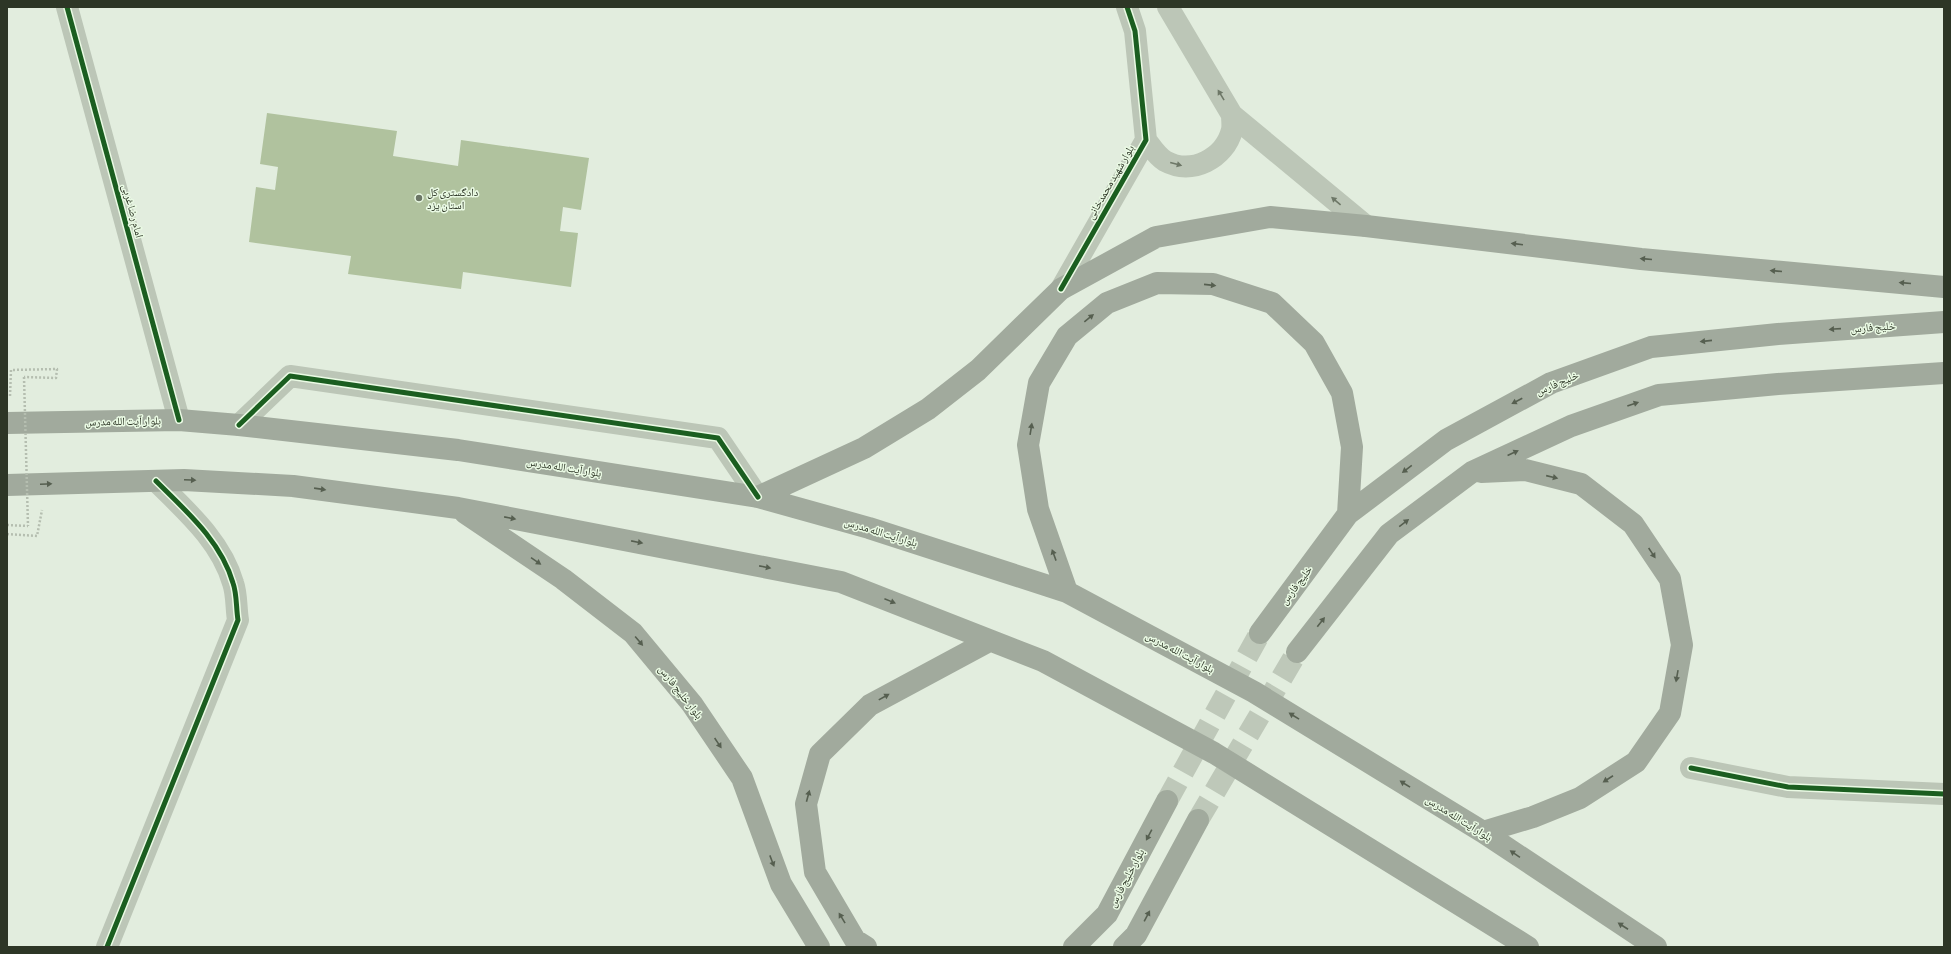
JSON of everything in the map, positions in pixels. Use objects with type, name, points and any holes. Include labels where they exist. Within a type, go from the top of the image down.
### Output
[{"type":"main road","points":[[758,497],[864,448],[928,409],[978,370],[1060,289],[1156,237],[1270,217],[1366,226],[1641,259],[1944,287]]},
{"type":"main road","points":[[1067,592],[1038,509],[1028,445],[1039,383],[1067,336],[1107,303],[1157,283],[1213,284],[1272,303],[1314,343],[1342,393],[1352,447],[1348,514]]},
{"type":"main road","name":"خلیج فارس","points":[[1260,633],[1348,514],[1446,440],[1551,383],[1651,347],[1778,334],[1944,322]]},
{"type":"main road","points":[[1297,652],[1389,534],[1472,472],[1571,426],[1659,395],[1778,384],[1944,373]]},
{"type":"main road","name":"بلوار آیت الله مدرس","points":[[7,423],[179,420],[239,425],[458,450],[758,497],[865,526],[1067,592],[1254,692],[1482,832],[1656,947]]},
{"type":"main road","points":[[1472,472],[1525,470],[1582,484],[1633,524],[1670,579],[1682,645],[1670,713],[1636,762],[1580,798],[1533,817],[1482,832]]},
{"type":"main road","points":[[7,485],[184,480],[293,486],[458,508],[841,582],[989,641],[1044,661],[1214,753],[1528,947]]},
{"type":"main road","name":"بلوار خلیج فارس","points":[[458,508],[563,579],[633,633],[692,704],[742,778],[781,884],[818,947]]},
{"type":"main road","points":[[866,947],[855,940],[815,872],[806,804],[820,754],[870,705],[989,641]]},
{"type":"main road","name":"بلوار خلیج فارس","points":[[1074,947],[1107,914],[1167,800]]},
{"type":"main road","points":[[1124,947],[1136,935],[1198,820]]},
{"type":"street","name":"امام رضا غربی","points":[[67,7],[179,420]]},
{"type":"street","name":"بلوار شهید محمدخانی","points":[[1060,289],[1146,140],[1135,31],[1127,7]]},
{"type":"street","points":[[1168,7],[1232,115],[1366,226]]},
{"type":"street","points":[[1146,140],[1154,152],[1166,161],[1186,166],[1207,162],[1219,154],[1227,142],[1232,129],[1232,115]]},
{"type":"street","points":[[239,425],[290,376],[718,438],[758,497]]},
{"type":"street","points":[[107,947],[238,620],[234,584],[223,560],[203,528],[156,481]]},
{"type":"street","points":[[1691,768],[1788,787],[1944,794]]},
{"type":"path","points":[[7,525],[28,526],[24,377],[56,378],[57,369],[11,370]]},
{"type":"path","points":[[7,534],[37,536]]},
{"type":"building","name":"دادگستری کل استان یزد","points":[[267,113],[397,131],[393,156],[458,166],[461,140],[589,158],[581,210],[563,207],[560,231],[578,233],[571,287],[463,272],[461,289],[348,274],[351,256],[249,242],[256,187],[275,190],[278,167],[260,164]]},
{"type":"tunnel","points":[[1167,801],[1260,633]]},
{"type":"tunnel","points":[[1198,820],[1297,652]]},
{"type":"cycle path","points":[[67,7],[179,420]]},
{"type":"cycle path","points":[[1061,289],[1146,140],[1135,31],[1127,7]]},
{"type":"cycle path","points":[[239,425],[290,376],[718,438],[758,497]]},
{"type":"cycle path","points":[[107,947],[238,620],[234,587],[220,554],[211,540],[190,515],[156,481]]},
{"type":"cycle path","points":[[1691,768],[1788,787],[1944,794]]},
{"type":"place","name":"دادگستری کل استان یزد","points":[[419,198]]}]
